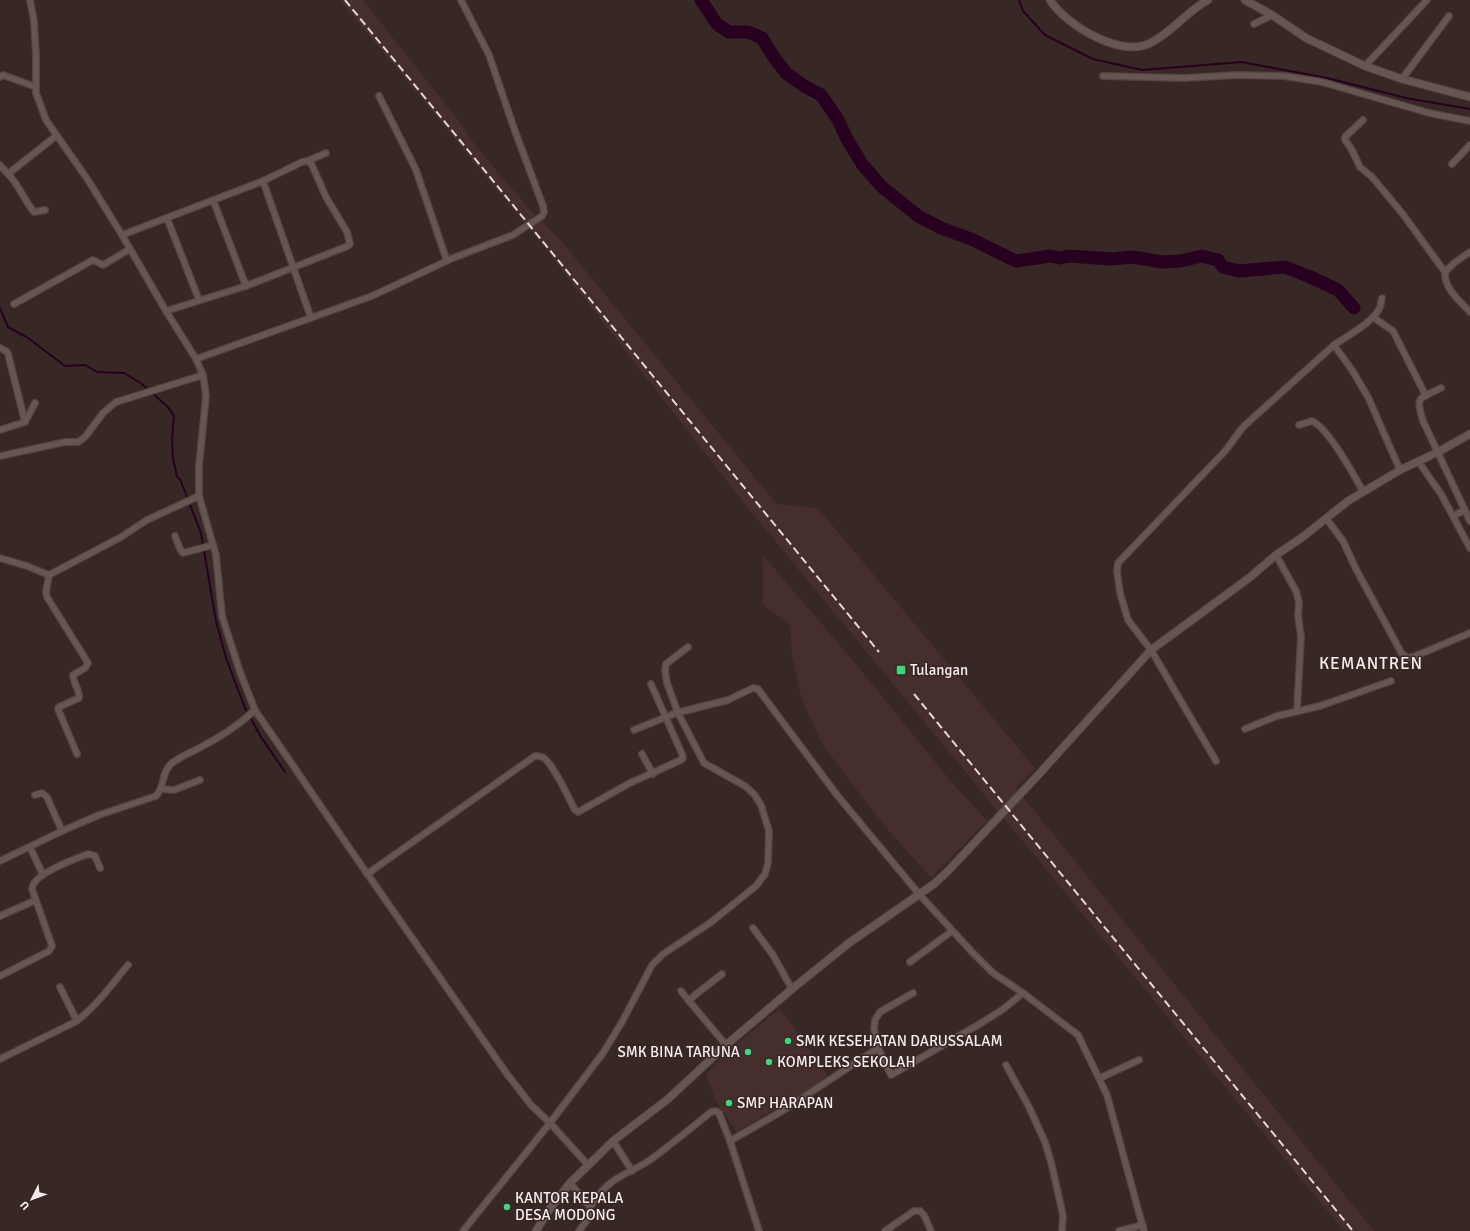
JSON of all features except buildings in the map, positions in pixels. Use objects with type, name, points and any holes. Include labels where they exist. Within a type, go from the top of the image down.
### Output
[{"type":"street","points":[[30,0],[34,21],[36,87],[46,120],[88,180],[122,235],[196,359],[203,375],[206,396],[199,466],[199,496],[216,555],[222,616],[240,672],[251,714],[367,874],[507,1074],[531,1105],[549,1122],[588,1165]]},
{"type":"street","points":[[196,359],[372,296],[448,261],[513,235],[539,219],[544,212],[543,206],[489,55],[461,0]]},
{"type":"street","points":[[1050,0],[1056,10],[1081,29],[1100,39],[1122,46],[1136,48],[1152,43],[1196,6],[1208,0]]},
{"type":"street","points":[[1245,0],[1272,15],[1306,38],[1365,66],[1402,79],[1470,97]]},
{"type":"street","points":[[1365,66],[1427,0]]},
{"type":"street","points":[[1254,24],[1272,15]]},
{"type":"street","points":[[1402,79],[1449,16]]},
{"type":"street","points":[[0,77],[3,75],[36,87]]},
{"type":"street","points":[[1104,76],[1184,78],[1284,76],[1322,82],[1428,113],[1470,121]]},
{"type":"street","points":[[379,96],[416,170],[448,261]]},
{"type":"street","points":[[1363,120],[1345,137],[1345,140],[1358,163],[1372,177],[1402,213],[1445,272],[1445,280],[1450,289],[1470,312]]},
{"type":"street","points":[[8,174],[56,136]]},
{"type":"street","points":[[1452,164],[1470,145]]},
{"type":"street","points":[[122,235],[263,181],[302,162],[326,153]]},
{"type":"street","points":[[166,311],[246,286],[350,244],[347,232],[326,197],[315,170],[311,163],[307,161]]},
{"type":"street","points":[[0,165],[15,182],[34,212],[45,210]]},
{"type":"street","points":[[263,181],[311,318]]},
{"type":"street","points":[[213,200],[246,286]]},
{"type":"street","points":[[167,218],[199,300]]},
{"type":"street","points":[[14,304],[93,260],[100,265],[103,265],[130,249]]},
{"type":"street","points":[[1445,272],[1454,263],[1470,252]]},
{"type":"street","points":[[1216,761],[1151,650],[1128,620],[1120,593],[1117,571],[1118,563],[1226,450],[1243,427],[1322,354],[1366,323],[1379,309],[1382,298]]},
{"type":"street","points":[[1373,316],[1393,331],[1426,396]]},
{"type":"street","points":[[1334,345],[1352,370],[1368,397],[1400,470]]},
{"type":"street","points":[[0,348],[8,354],[25,422]]},
{"type":"street","points":[[0,456],[65,442],[78,442],[85,437],[103,413],[116,402],[203,375]]},
{"type":"street","points":[[1441,388],[1419,401],[1418,405],[1423,421],[1463,511],[1470,522]]},
{"type":"street","points":[[0,430],[25,422],[35,403]]},
{"type":"street","points":[[1299,425],[1312,421],[1316,423],[1334,443],[1363,491]]},
{"type":"street","points":[[536,1231],[549,1210],[570,1183],[613,1141],[668,1100],[726,1045],[849,943],[934,884],[1040,773],[1151,650],[1250,578],[1276,555],[1304,536],[1363,491],[1470,434]]},
{"type":"street","points":[[1423,459],[1441,494],[1454,515],[1470,548]]},
{"type":"street","points":[[49,575],[121,537],[147,520],[199,496]]},
{"type":"street","points":[[1454,515],[1463,511]]},
{"type":"street","points":[[1326,518],[1343,541],[1366,589],[1402,654],[1406,657],[1413,658],[1470,633]]},
{"type":"street","points":[[175,536],[180,550],[183,552],[213,545]]},
{"type":"street","points":[[1276,555],[1296,591],[1299,602],[1298,614],[1301,637],[1297,710]]},
{"type":"street","points":[[0,558],[27,566],[49,575]]},
{"type":"street","points":[[49,575],[46,592],[47,596],[88,663],[85,668],[73,675],[80,695],[79,698],[61,706],[58,709],[77,754]]},
{"type":"street","points":[[463,1231],[603,1053],[622,1022],[652,965],[657,959],[676,944],[710,923],[756,886],[765,874],[768,863],[769,830],[761,805],[754,794],[745,786],[704,763],[677,713],[667,683],[665,671],[666,664],[688,647]]},
{"type":"street","points":[[1245,729],[1277,716],[1297,710],[1320,706],[1391,681]]},
{"type":"street","points":[[367,874],[535,756],[541,756],[545,759],[556,775],[575,810],[578,812],[630,783],[653,774],[683,758],[667,717],[651,684]]},
{"type":"street","points":[[634,730],[677,713],[721,702],[756,688],[837,795],[919,894],[952,931],[993,972],[1078,1035],[1107,1095],[1143,1228],[1119,1231]]},
{"type":"street","points":[[0,862],[62,830],[99,815],[156,796],[161,789],[164,775],[171,764],[200,748],[251,714]]},
{"type":"street","points":[[642,754],[653,774]]},
{"type":"street","points":[[161,789],[174,790],[200,780]]},
{"type":"street","points":[[35,795],[42,793],[47,797],[62,830]]},
{"type":"street","points":[[30,847],[43,875]]},
{"type":"street","points":[[0,976],[49,951],[52,946],[32,889],[32,884],[43,875],[88,854],[95,856],[100,868]]},
{"type":"street","points":[[0,916],[36,900]]},
{"type":"street","points":[[753,928],[773,955],[792,989]]},
{"type":"street","points":[[910,962],[952,931]]},
{"type":"street","points":[[0,1059],[77,1021],[94,1005],[128,965]]},
{"type":"street","points":[[689,1001],[722,974]]},
{"type":"street","points":[[60,987],[77,1021]]},
{"type":"street","points":[[681,991],[726,1045]]},
{"type":"street","points":[[913,993],[880,1012],[874,1025],[878,1048],[889,1073],[892,1074],[1002,1010],[1023,993]]},
{"type":"street","points":[[730,1141],[784,1110],[878,1048]]},
{"type":"street","points":[[1100,1078],[1139,1060]]},
{"type":"street","points":[[1006,1066],[1029,1107],[1048,1149],[1062,1206],[1062,1231]]},
{"type":"street","points":[[590,1207],[602,1190],[622,1175],[632,1171],[651,1159],[714,1111],[719,1113],[730,1141],[759,1231]]},
{"type":"street","points":[[613,1141],[632,1171]]},
{"type":"street","points":[[570,1183],[590,1207],[591,1215],[580,1231]]},
{"type":"street","points":[[885,1231],[914,1211],[920,1211],[924,1215],[931,1231]]},
{"type":"shaded area","points":[[340,0],[363,0],[465,129],[469,137],[486,158],[532,212],[558,237],[777,504],[818,508],[1035,768],[1016,788],[1374,1231],[1344,1231],[751,512],[544,247]]},
{"type":"shaded area","points":[[763,555],[856,664],[949,779],[987,821],[931,878],[883,824],[822,744],[802,700],[792,657],[790,625],[763,605]]},
{"type":"shaded area","name":"KOMPLEKS SEKOLAH","points":[[780,1008],[829,1077],[737,1132],[716,1102],[706,1074],[731,1049]]},
{"type":"waterway","points":[[701,0],[717,24],[729,32],[748,32],[762,38],[786,73],[804,86],[821,95],[837,118],[847,139],[862,164],[881,186],[918,216],[941,228],[971,239],[1016,261],[1050,256],[1060,258],[1068,256],[1111,259],[1133,257],[1162,262],[1180,261],[1202,256],[1218,260],[1223,267],[1239,271],[1285,267],[1338,290],[1354,308]]},
{"type":"waterway","points":[[1019,0],[1023,11],[1045,35],[1093,59],[1142,70],[1242,62],[1327,78],[1406,98],[1470,109]]},
{"type":"waterway","points":[[0,308],[8,327],[28,338],[65,366],[85,365],[97,372],[124,373],[142,384],[168,407],[174,416],[172,440],[173,458],[177,477],[180,479],[201,533],[216,621],[226,658],[245,708],[261,737],[285,772]]},
{"type":"railway","points":[[345,0],[879,652]]},
{"type":"railway","points":[[914,694],[1353,1231]]},
{"type":"place","name":"Tulangan","points":[[901,670]]},
{"type":"place","name":"SMK KESEHATAN DARUSSALAM","points":[[788,1041]]},
{"type":"place","name":"SMK BINA TARUNA","points":[[748,1052]]},
{"type":"place","name":"KOMPLEKS SEKOLAH","points":[[769,1062]]},
{"type":"place","name":"SMP HARAPAN","points":[[729,1103]]},
{"type":"place","name":"KANTOR KEPALA DESA MODONG","points":[[507,1207]]},
{"type":"district","name":"KEMANTREN","points":[[1371,663]]}]
